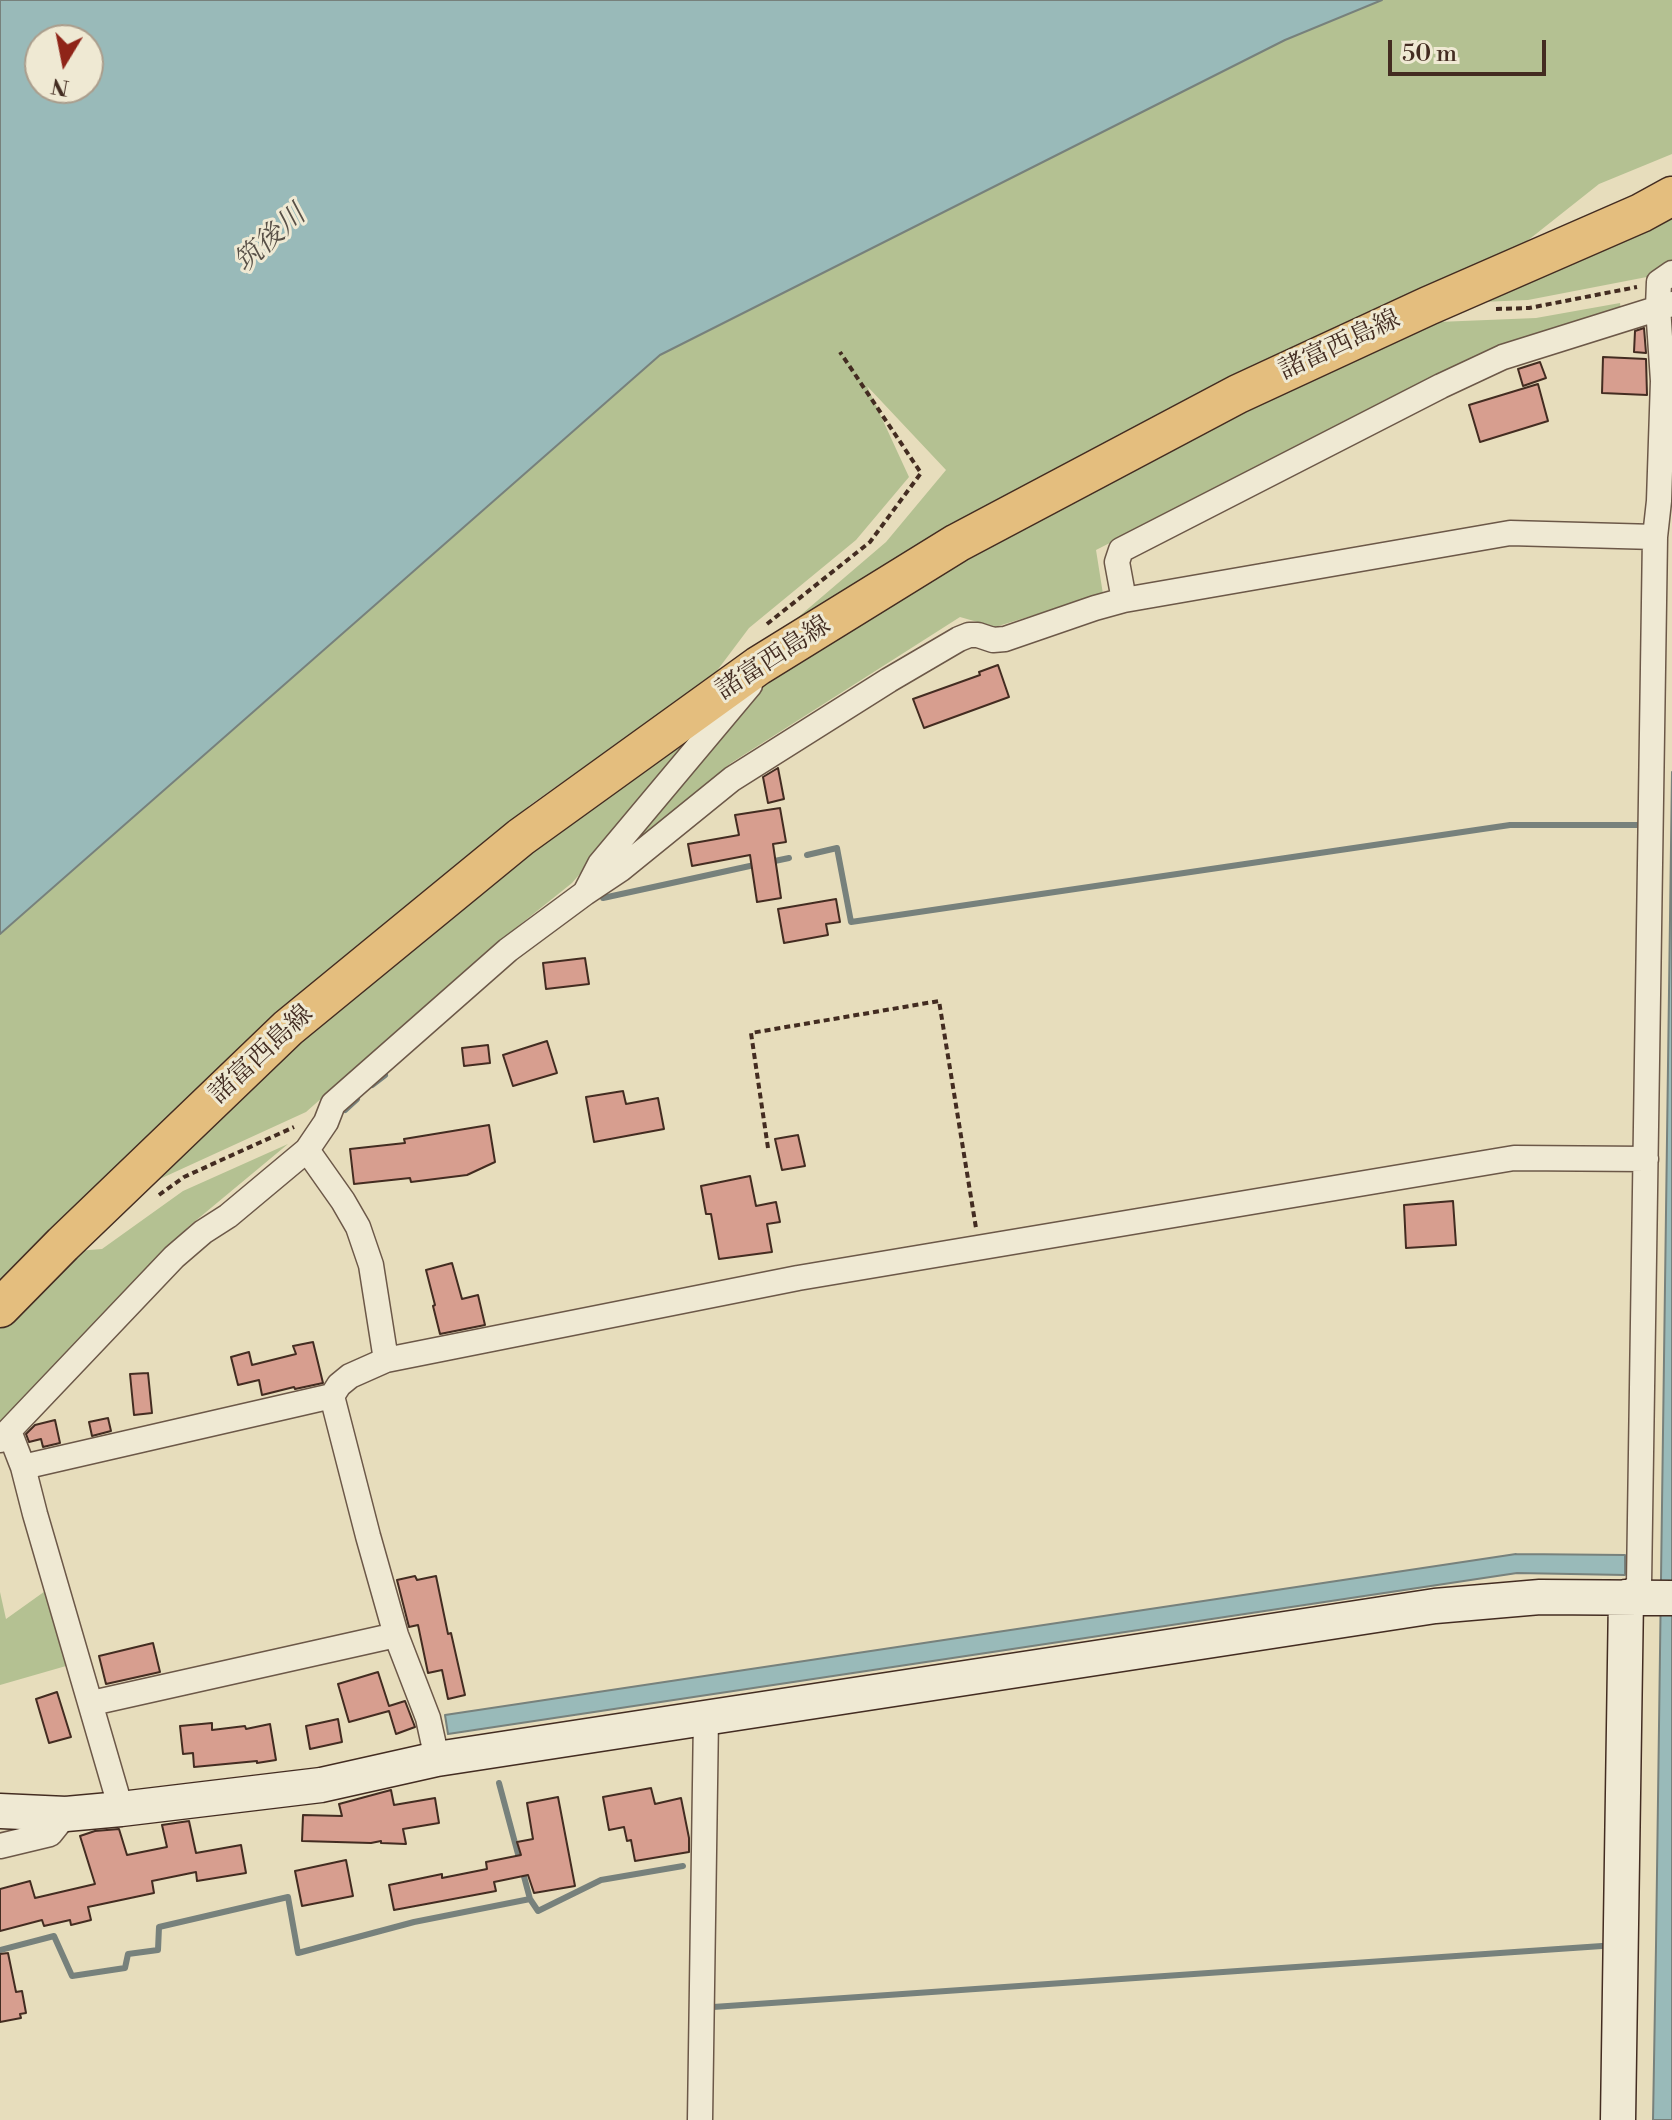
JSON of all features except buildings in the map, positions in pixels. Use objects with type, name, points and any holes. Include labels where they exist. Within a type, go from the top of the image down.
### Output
[{"type":"main road","name":"諸富西島線","points":[[0,1308],[288,1028],[521,837],[758,666],[957,543],[1238,394],[1428,306],[1641,213],[1672,196]]},
{"type":"street","points":[[1618,2120],[1652,1597],[1639,1584],[1646,1159],[1662,933],[1655,537],[1665,501],[1663,381],[1666,278]]},
{"type":"street","points":[[1124,600],[1117,562],[1121,550],[1503,357],[1665,305]]},
{"type":"street","points":[[121,1809],[23,1467],[5,1436],[174,1257],[307,1150],[326,1122],[333,1104],[508,950],[621,869],[732,779],[889,680],[969,635],[1005,639],[1124,600],[1510,533],[1655,537]]},
{"type":"street","points":[[585,893],[600,864],[757,677],[758,666]]},
{"type":"street","points":[[307,1150],[358,1227],[371,1265],[386,1360]]},
{"type":"street","points":[[23,1467],[332,1396],[350,1376],[386,1360],[798,1278],[1514,1158],[1646,1159]]},
{"type":"street","points":[[332,1396],[396,1635],[428,1718],[437,1759]]},
{"type":"street","points":[[0,1811],[66,1814],[321,1785],[437,1759],[1435,1606],[1540,1597],[1652,1597]]},
{"type":"street","points":[[92,1703],[396,1635]]},
{"type":"street","points":[[700,2120],[706,1717]]},
{"type":"street","points":[[0,1846],[50,1834],[66,1814]]},
{"type":"path","points":[[1487,310],[1529,308],[1666,278]]},
{"type":"path","points":[[762,628],[870,542],[921,473],[840,352]]},
{"type":"path","points":[[768,1148],[751,1033],[939,1001],[979,1247]]},
{"type":"path","points":[[150,1202],[184,1177],[304,1123],[326,1122]]},
{"type":"green space","points":[[1382,0],[1672,0],[1672,154],[1599,184],[1522,245],[768,643],[886,542],[946,470],[867,386],[909,477],[856,540],[749,628],[713,676],[530,805],[273,1022],[0,1285],[0,934],[660,355],[1285,40]]},
{"type":"green space","points":[[1672,214],[1672,261],[1652,276],[1528,300],[1457,303]]},
{"type":"green space","points":[[1620,303],[1621,310],[1481,354],[1096,550],[1103,594],[995,627],[960,617],[731,763],[609,867],[774,673],[969,554],[1247,410],[1438,322],[1536,318]]},
{"type":"green space","points":[[721,710],[572,883],[502,939],[306,1112],[140,1188],[281,1055],[523,856]]},
{"type":"green space","points":[[288,1144],[188,1227],[0,1424],[0,1327],[77,1251],[102,1249],[183,1191]]},
{"type":"green space","points":[[48,1589],[66,1666],[0,1685],[0,1592],[6,1619]]},
{"type":"water","name":"筑後川","points":[[0,0],[1382,0],[1285,40],[660,355],[0,934]]},
{"type":"water","points":[[1672,772],[1672,2120],[1653,2120],[1656,1946]]},
{"type":"water","points":[[1516,1554],[1625,1555],[1625,1575],[1517,1573],[448,1734],[445,1715]]},
{"type":"waterway","points":[[807,855],[837,848],[851,922],[1510,825],[1637,825]]},
{"type":"waterway","points":[[770,862],[789,858]]},
{"type":"waterway","points":[[603,898],[759,864]]},
{"type":"waterway","points":[[372,1085],[385,1075]]},
{"type":"waterway","points":[[345,1110],[357,1099]]},
{"type":"waterway","points":[[0,1950],[54,1936],[72,1976],[125,1968],[128,1954],[158,1950],[159,1927],[288,1897],[298,1953],[414,1922],[530,1899],[499,1783]]},
{"type":"waterway","points":[[530,1899],[538,1911],[601,1880],[683,1866]]},
{"type":"waterway","points":[[713,2007],[1602,1946]]}]
